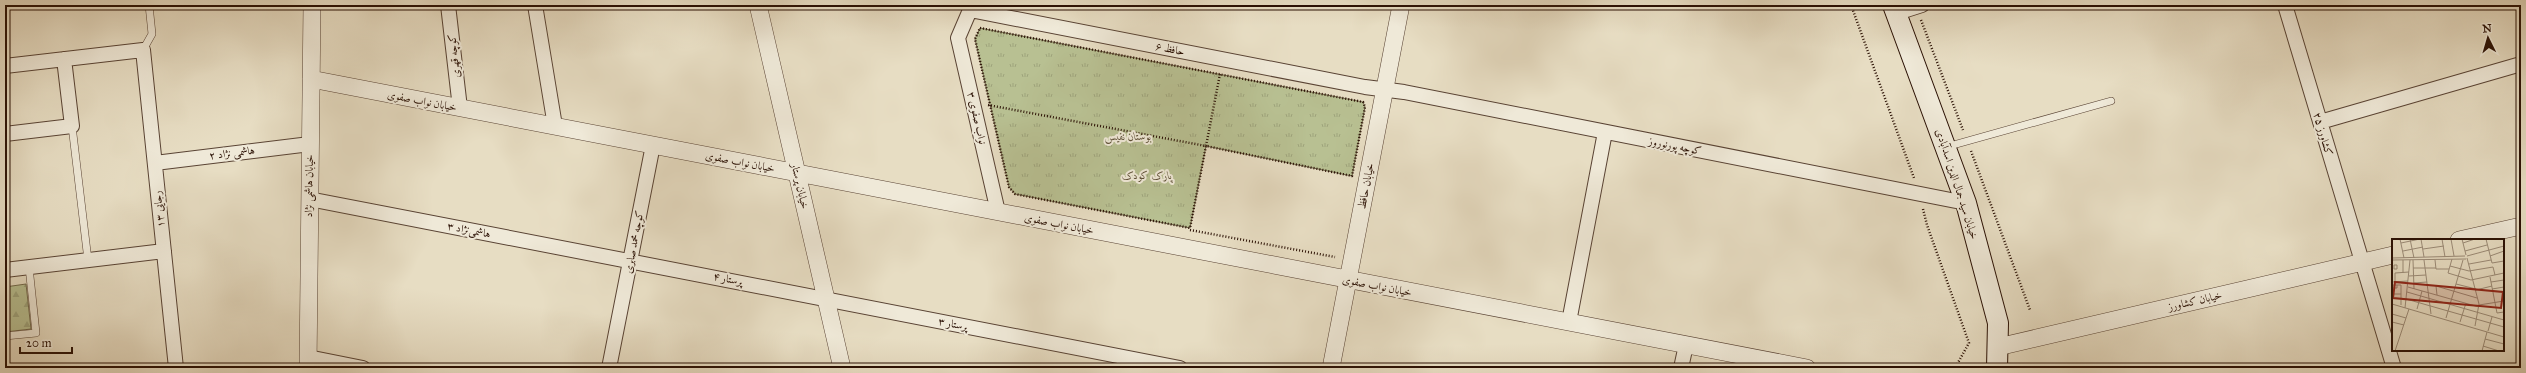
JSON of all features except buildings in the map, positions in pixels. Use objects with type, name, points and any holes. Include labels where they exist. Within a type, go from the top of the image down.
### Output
[{"type":"main road","name":"خیابان سید جمال الدین اسدآبادی","points":[[1895,9],[1966,203],[1998,323],[1997,368]]},
{"type":"street","name":"خیابان هاشمی نژاد","points":[[308,363],[312,5]]},
{"type":"street","name":"کوچه قهری","points":[[448,5],[460,108]]},
{"type":"street","points":[[535,5],[555,126]]},
{"type":"street","name":"خیابان پرستار","points":[[758,5],[842,368]]},
{"type":"street","name":"خیابان حافظ","points":[[1331,368],[1401,5]]},
{"type":"street","name":"کشاورز ۲۵","points":[[2286,5],[2361,262],[2394,368]]},
{"type":"street","points":[[1895,9],[1919,6]]},
{"type":"street","name":"حافظ ۶","points":[[964,24],[970,10],[1384,91]]},
{"type":"street","name":"نواب صفوی ۳","points":[[964,24],[958,38],[998,212]]},
{"type":"street","points":[[5,66],[143,50]]},
{"type":"street","name":"رجایی ۱۳","points":[[143,50],[176,368]]},
{"type":"street","points":[[5,134],[72,126],[64,59]]},
{"type":"street","points":[[2320,122],[2521,64]]},
{"type":"street","name":"خیابان نواب صفوی","points":[[310,79],[1807,368]]},
{"type":"street","name":"کوچه پورنوروز","points":[[1384,91],[1404,92],[1966,203]]},
{"type":"street","points":[[1569,322],[1605,132]]},
{"type":"street","name":"هاشمی نژاد ۲","points":[[155,163],[310,144]]},
{"type":"street","name":"کوچه محمد صابری","points":[[608,368],[653,146]]},
{"type":"street","name":"هاشمی‌نژاد ۳","points":[[309,199],[630,260]]},
{"type":"street","points":[[2463,239],[2521,226]]},
{"type":"street","points":[[5,270],[164,251]]},
{"type":"street","name":"خیابان کشاورز","points":[[1998,347],[2392,255]]},
{"type":"street","name":"پرستار ۴","points":[[630,260],[826,298]]},
{"type":"street","name":"پرستار ۳","points":[[826,298],[1180,368]]},
{"type":"street","points":[[1681,368],[1686,345]]},
{"type":"street","points":[[308,363],[363,368]]},
{"type":"lane","points":[[143,50],[152,34],[150,5]]},
{"type":"lane","points":[[1945,147],[2112,101]]},
{"type":"lane","points":[[72,126],[88,260]]},
{"type":"lane","points":[[5,336],[36,333],[29,267]]},
{"type":"path","points":[[1851,5],[1920,194],[1927,225],[1969,342],[1955,368]]},
{"type":"path","points":[[1919,6],[1967,141],[2030,310]]},
{"type":"path","points":[[1338,250],[1337,257],[1015,194],[1008,187],[975,39],[980,28],[1363,102],[1365,108],[1351,183]]},
{"type":"path","points":[[1190,228],[1223,60]]},
{"type":"path","points":[[973,100],[990,106],[1206,146],[1352,176]]},
{"type":"green space","name":"بوستان نفیس","points":[[980,28],[1363,102],[1365,107],[1352,176],[1206,146],[1190,228],[1015,194],[1009,187],[975,39]]},
{"type":"green space","points":[[26,284],[31,329],[5,332],[5,287]]},
{"type":"park label","name":"پارک کودک","points":[[1147,175]]}]
